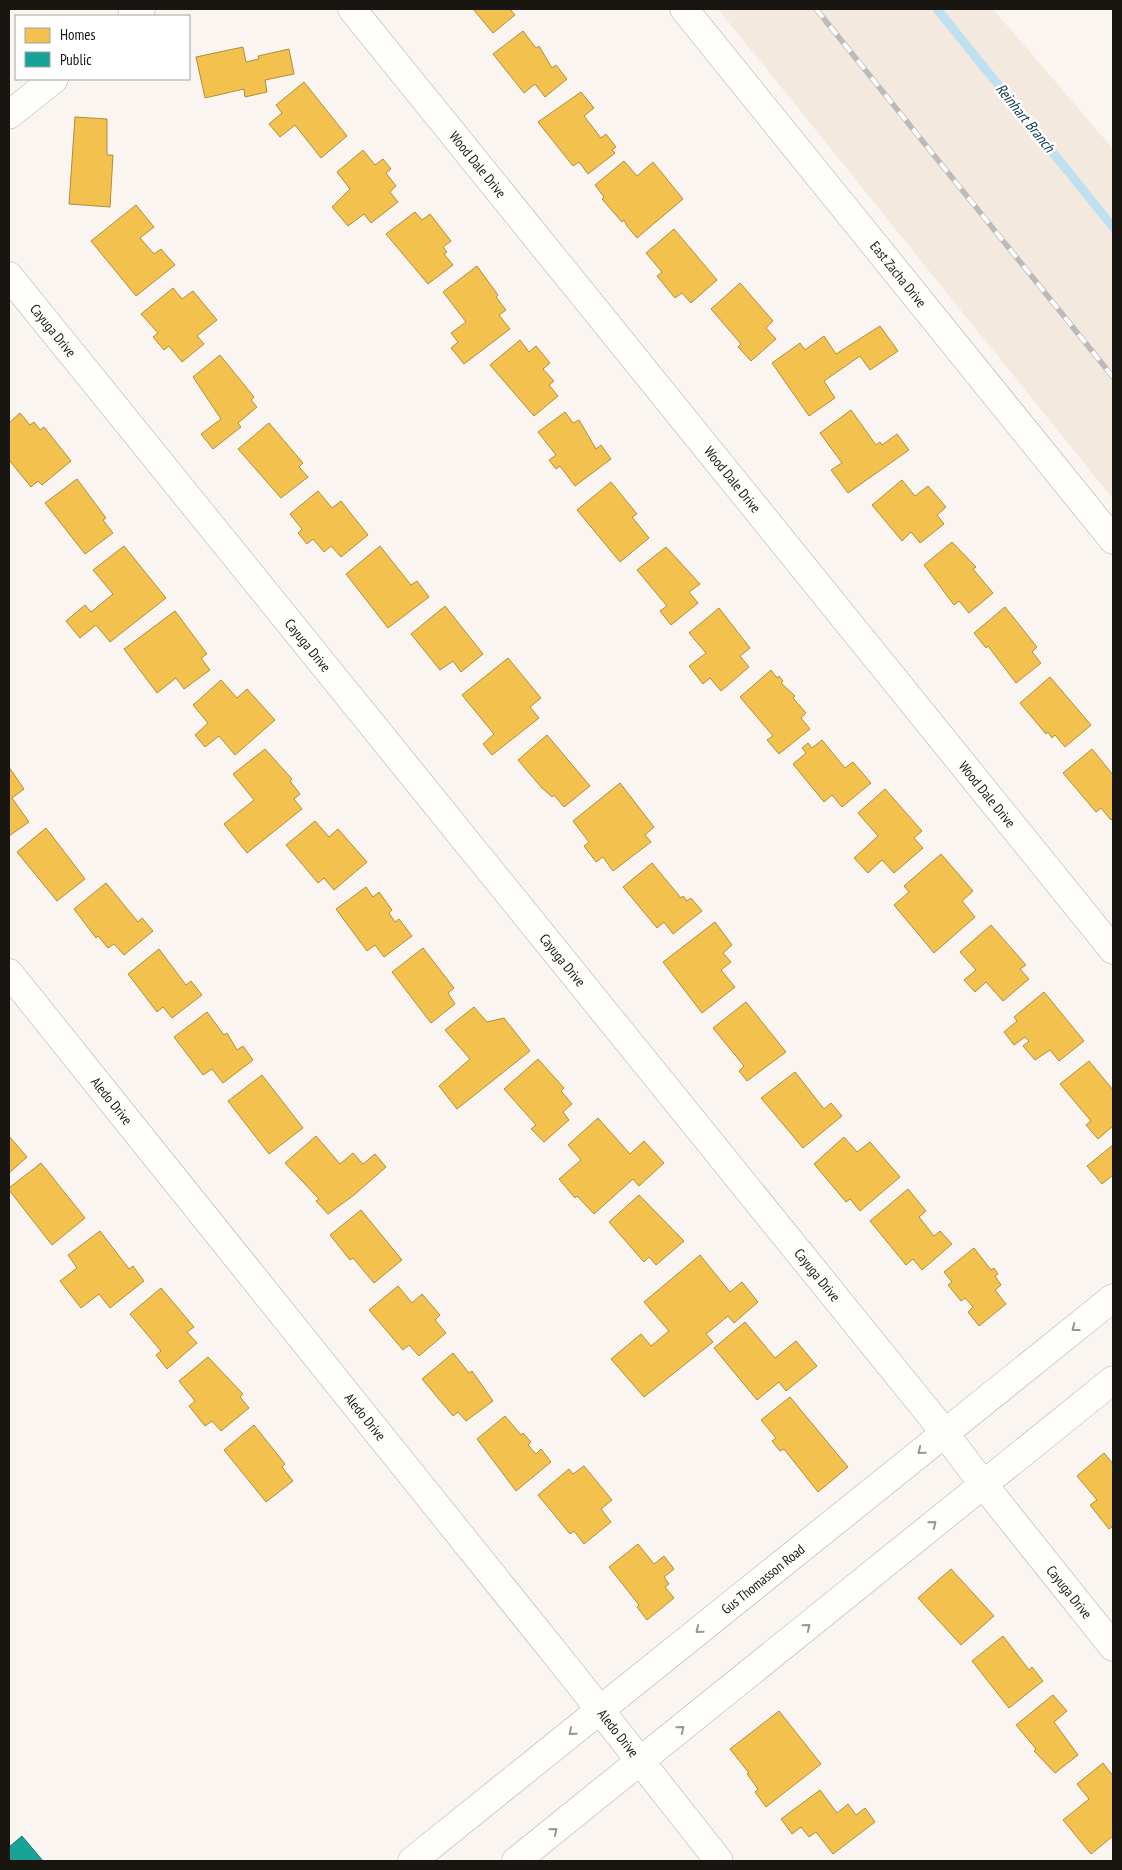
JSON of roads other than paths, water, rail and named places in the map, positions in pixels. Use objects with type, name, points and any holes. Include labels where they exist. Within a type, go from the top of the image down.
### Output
[{"type":"street","name":"Wood Dale Drive","points":[[352,9],[1113,950]]},
{"type":"street","name":"East Zacha Drive","points":[[684,9],[1113,540]]},
{"type":"street","points":[[10,113],[53,80]]},
{"type":"street","name":"Cayuga Drive","points":[[9,276],[944,1432],[1113,1647]]},
{"type":"street","name":"Aledo Drive","points":[[9,973],[719,1861]]},
{"type":"street","name":"Gus Thomasson Road","points":[[412,1861],[1113,1298]]},
{"type":"street","points":[[516,1861],[1113,1380]]},
{"type":"waterway","name":"Reinhart Branch","points":[[937,9],[1113,227]]},
{"type":"railway","points":[[816,9],[1113,377]]}]
